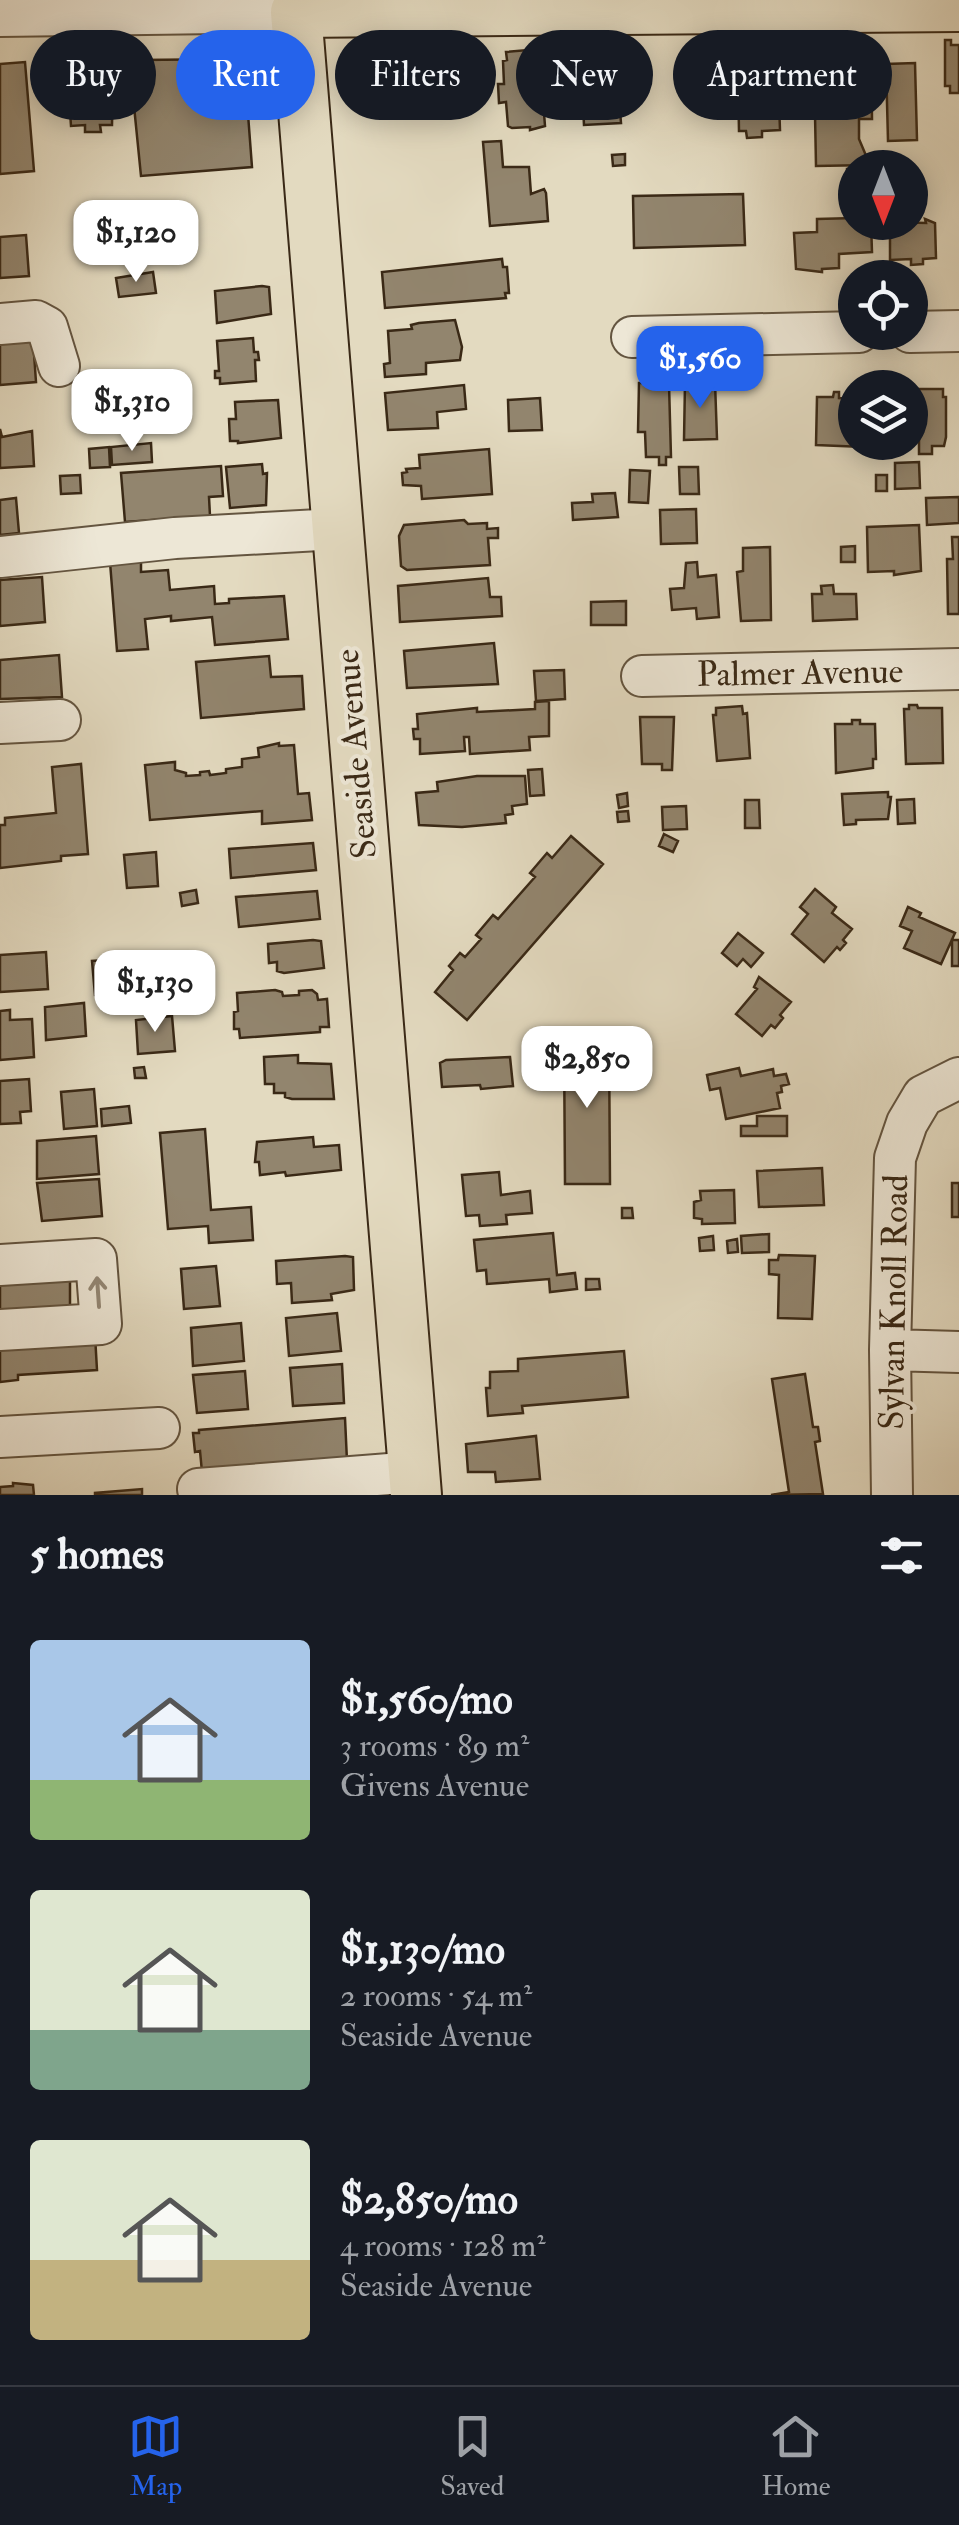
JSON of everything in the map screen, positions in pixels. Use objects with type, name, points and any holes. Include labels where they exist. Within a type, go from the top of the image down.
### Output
[{"type":"main road","points":[[296,12],[491,5],[959,6]]},
{"type":"main road","name":"Seaside Avenue","points":[[296,12],[416,1483]]},
{"type":"street","points":[[0,16],[105,8],[296,12]]},
{"type":"street","points":[[0,324],[36,321],[47,327],[59,366]]},
{"type":"street","points":[[928,332],[959,331]]},
{"type":"street","points":[[632,337],[838,332]]},
{"type":"street","points":[[0,557],[175,538],[338,529]]},
{"type":"street","name":"Palmer Avenue","points":[[642,676],[959,669]]},
{"type":"street","points":[[0,724],[60,720]]},
{"type":"street","name":"Sylvan Knoll Road","points":[[892,1495],[890,1350],[895,1158],[907,1123],[923,1096],[959,1078]]},
{"type":"street","points":[[0,1265],[96,1259],[101,1324],[0,1330]]},
{"type":"street","points":[[890,1350],[959,1352]]},
{"type":"street","points":[[0,1437],[159,1428]]},
{"type":"street","points":[[198,1489],[416,1483]]},
{"type":"building","points":[[945,40],[959,45],[959,93],[950,93],[950,86],[945,86]]},
{"type":"building","points":[[516,51],[516,120],[545,120],[545,126],[530,130],[508,126],[506,102],[499,103],[498,84],[504,84],[506,52]]},
{"type":"building","points":[[156,60],[176,60],[176,120],[248,120],[252,167],[141,176],[135,120],[156,120]]},
{"type":"building","points":[[25,62],[34,171],[0,174],[0,64]]},
{"type":"building","points":[[915,63],[917,140],[888,141],[892,64]]},
{"type":"building","points":[[71,120],[112,120],[112,125],[100,125],[101,132],[85,132],[85,125],[71,126]]},
{"type":"building","points":[[584,120],[621,120],[621,123],[584,125]]},
{"type":"building","points":[[739,120],[780,120],[780,130],[762,131],[762,137],[747,138],[746,131],[739,131]]},
{"type":"building","points":[[815,120],[859,120],[864,150],[838,150],[838,166],[816,166]]},
{"type":"building","points":[[501,141],[503,167],[529,167],[531,194],[544,189],[548,221],[490,226],[483,142]]},
{"type":"building","points":[[625,154],[625,165],[613,166],[612,155]]},
{"type":"building","points":[[743,194],[745,245],[634,248],[633,196]]},
{"type":"building","points":[[838,218],[838,240],[872,240],[872,252],[839,254],[838,268],[822,272],[796,269],[794,233],[817,232],[817,219]]},
{"type":"building","points":[[928,220],[935,223],[936,258],[890,260],[890,240],[928,240]]},
{"type":"building","points":[[26,235],[29,276],[0,278],[0,237]]},
{"type":"building","points":[[502,259],[503,267],[507,267],[506,298],[385,308],[382,272]]},
{"type":"building","points":[[153,272],[156,293],[119,297],[116,278]]},
{"type":"building","points":[[269,287],[271,314],[217,323],[215,291]]},
{"type":"building","points":[[455,320],[462,347],[460,360],[426,363],[426,374],[385,377],[384,364],[390,363],[388,331]]},
{"type":"building","points":[[253,338],[259,360],[255,360],[256,381],[220,384],[220,378],[215,378],[215,371],[219,371],[217,341]]},
{"type":"building","points":[[33,339],[36,382],[0,385],[0,342]]},
{"type":"building","points":[[650,378],[658,378],[658,384],[669,384],[671,457],[666,457],[666,465],[659,465],[659,457],[646,457],[645,432],[638,432],[639,383],[650,383]]},
{"type":"building","points":[[695,379],[715,382],[717,439],[684,440],[685,383],[696,383]]},
{"type":"building","points":[[138,381],[139,392],[125,394],[124,382]]},
{"type":"building","points":[[464,385],[466,409],[437,412],[438,428],[388,430],[385,393]]},
{"type":"building","points":[[928,389],[943,389],[946,437],[944,446],[932,446],[932,454],[928,454]]},
{"type":"building","points":[[838,392],[838,446],[816,445],[817,397],[833,397]]},
{"type":"building","points":[[540,398],[542,430],[509,431],[508,400]]},
{"type":"building","points":[[278,400],[281,438],[230,441],[229,419],[236,419],[235,402]]},
{"type":"building","points":[[0,429],[2,437],[32,431],[34,466],[0,468]]},
{"type":"building","points":[[151,443],[152,462],[112,465],[111,447]]},
{"type":"building","points":[[109,447],[110,467],[90,468],[89,449]]},
{"type":"building","points":[[489,449],[492,494],[422,499],[421,486],[403,485],[402,473],[406,469],[420,468],[419,455]]},
{"type":"building","points":[[919,462],[920,488],[895,489],[895,463]]},
{"type":"building","points":[[262,464],[263,474],[267,473],[266,505],[230,508],[226,467]]},
{"type":"building","points":[[221,466],[223,496],[209,497],[210,516],[125,522],[121,473]]},
{"type":"building","points":[[679,467],[698,467],[699,494],[680,494]]},
{"type":"building","points":[[630,470],[650,471],[648,503],[629,502]]},
{"type":"building","points":[[80,475],[81,493],[61,494],[60,476]]},
{"type":"building","points":[[876,475],[887,475],[887,491],[876,491]]},
{"type":"building","points":[[615,493],[618,517],[573,520],[572,503],[593,502],[592,494]]},
{"type":"building","points":[[959,497],[959,523],[927,525],[926,498]]},
{"type":"building","points":[[16,498],[19,533],[0,535],[0,500]]},
{"type":"building","points":[[696,509],[697,543],[661,544],[660,510]]},
{"type":"building","points":[[464,520],[468,524],[487,523],[487,529],[498,528],[498,538],[488,538],[490,565],[407,570],[401,566],[399,536],[404,525]]},
{"type":"building","points":[[919,525],[921,571],[894,575],[894,571],[868,572],[867,527]]},
{"type":"building","points":[[952,537],[959,537],[959,614],[948,614],[947,559],[953,559]]},
{"type":"building","points":[[855,546],[855,562],[841,562],[841,547]]},
{"type":"building","points":[[770,547],[771,620],[741,621],[737,572],[743,571],[743,548]]},
{"type":"building","points":[[141,559],[141,572],[168,570],[170,590],[214,586],[215,604],[229,603],[229,599],[284,596],[288,639],[215,645],[212,617],[171,621],[171,616],[145,619],[148,649],[117,651],[110,562]]},
{"type":"building","points":[[697,562],[698,577],[716,575],[719,617],[697,619],[696,608],[672,610],[670,589],[684,588],[686,563]]},
{"type":"building","points":[[42,577],[45,622],[0,626],[0,580]]},
{"type":"building","points":[[488,578],[490,597],[501,597],[502,616],[400,622],[398,586]]},
{"type":"building","points":[[833,585],[834,594],[856,594],[857,619],[813,621],[812,594],[822,594],[821,586]]},
{"type":"building","points":[[626,601],[626,625],[591,625],[591,602]]},
{"type":"building","points":[[494,643],[498,684],[407,688],[404,651]]},
{"type":"building","points":[[59,655],[62,697],[0,699],[0,660]]},
{"type":"building","points":[[269,656],[271,677],[302,676],[304,709],[201,718],[196,662]]},
{"type":"building","points":[[564,670],[565,699],[536,701],[534,671]]},
{"type":"building","points":[[549,701],[549,736],[529,737],[530,750],[470,754],[469,737],[464,737],[465,751],[420,754],[420,739],[414,739],[417,714],[477,708],[477,712],[535,709],[535,702]]},
{"type":"building","points":[[909,705],[942,708],[943,763],[906,764],[904,709],[909,709]]},
{"type":"building","points":[[742,706],[743,714],[747,713],[750,758],[717,761],[713,715],[716,708]]},
{"type":"building","points":[[640,717],[674,717],[672,770],[662,770],[662,764],[642,764]]},
{"type":"building","points":[[852,720],[875,724],[876,759],[873,768],[836,773],[835,724],[852,724]]},
{"type":"building","points":[[279,743],[294,745],[298,794],[309,793],[312,820],[262,824],[262,811],[150,820],[145,765],[175,762],[175,770],[186,776],[209,771],[210,775],[226,773],[226,769],[242,767],[242,759],[259,757],[258,748]]},
{"type":"building","points":[[81,764],[88,854],[0,868],[0,825],[5,825],[5,818],[56,813],[52,767]]},
{"type":"building","points":[[542,769],[544,795],[530,796],[528,770]]},
{"type":"building","points":[[477,776],[525,776],[527,804],[512,806],[513,814],[505,815],[506,823],[419,825],[416,793],[438,791],[437,782]]},
{"type":"building","points":[[888,792],[888,819],[856,820],[856,824],[844,825],[842,794]]},
{"type":"building","points":[[627,793],[628,806],[619,808],[617,795]]},
{"type":"building","points":[[914,799],[915,823],[898,824],[897,800]]},
{"type":"building","points":[[745,800],[759,800],[760,828],[745,828]]},
{"type":"building","points":[[686,806],[687,829],[663,830],[662,807]]},
{"type":"building","points":[[628,811],[629,821],[618,822],[617,812]]},
{"type":"building","points":[[664,834],[678,841],[673,852],[659,846]]},
{"type":"building","points":[[571,836],[603,864],[467,1020],[435,992],[453,970],[449,966],[460,953],[465,957],[481,939],[476,935],[493,915],[498,919],[535,877],[530,873],[547,853],[552,858]]},
{"type":"building","points":[[313,843],[316,870],[231,878],[229,849]]},
{"type":"building","points":[[156,852],[158,886],[127,888],[124,855]]},
{"type":"building","points":[[815,889],[836,907],[832,913],[852,929],[843,940],[846,943],[824,962],[792,934],[808,914],[800,907]]},
{"type":"building","points":[[196,890],[198,903],[182,906],[180,893]]},
{"type":"building","points":[[317,891],[320,919],[239,927],[236,897]]},
{"type":"building","points":[[908,907],[921,913],[919,917],[955,933],[941,964],[904,948],[912,931],[900,926]]},
{"type":"building","points":[[738,933],[763,953],[751,967],[743,959],[737,966],[722,953]]},
{"type":"building","points":[[952,940],[959,940],[959,966],[952,966]]},
{"type":"building","points":[[321,941],[324,968],[284,973],[277,971],[277,962],[269,963],[268,944]]},
{"type":"building","points":[[46,952],[48,989],[0,992],[0,955]]},
{"type":"building","points":[[139,952],[141,963],[128,965],[126,954]]},
{"type":"building","points":[[119,959],[121,993],[95,995],[92,961]]},
{"type":"building","points":[[759,977],[791,1002],[775,1028],[771,1025],[762,1036],[736,1014],[757,989],[754,987]]},
{"type":"building","points":[[275,990],[283,996],[312,990],[318,1000],[327,999],[329,1027],[320,1027],[320,1032],[240,1038],[239,1029],[234,1029],[237,993]]},
{"type":"building","points":[[84,1003],[86,1036],[46,1040],[45,1007]]},
{"type":"building","points":[[10,1010],[10,1020],[32,1019],[34,1057],[0,1060],[0,1011]]},
{"type":"building","points":[[172,1016],[175,1051],[138,1054],[136,1020]]},
{"type":"building","points":[[609,1038],[610,1184],[565,1184],[564,1039]]},
{"type":"building","points":[[298,1055],[298,1063],[331,1064],[334,1099],[292,1099],[285,1097],[285,1093],[274,1093],[274,1084],[265,1084],[264,1057]]},
{"type":"building","points":[[510,1057],[513,1086],[442,1087],[440,1063],[446,1060]]},
{"type":"building","points":[[144,1067],[146,1078],[135,1078],[134,1068]]},
{"type":"building","points":[[739,1068],[741,1076],[773,1069],[774,1076],[786,1074],[789,1084],[781,1086],[782,1092],[777,1093],[780,1108],[726,1119],[720,1088],[710,1090],[707,1075]]},
{"type":"building","points":[[29,1079],[31,1111],[20,1112],[21,1123],[0,1124],[0,1081]]},
{"type":"building","points":[[94,1089],[97,1126],[64,1129],[61,1092]]},
{"type":"building","points":[[129,1106],[131,1123],[102,1126],[101,1109]]},
{"type":"building","points":[[757,1116],[787,1116],[787,1136],[741,1136],[741,1126],[757,1126]]},
{"type":"building","points":[[205,1129],[211,1210],[251,1207],[253,1240],[209,1243],[208,1226],[168,1229],[160,1133]]},
{"type":"building","points":[[96,1136],[99,1174],[37,1179],[37,1141]]},
{"type":"building","points":[[313,1137],[314,1147],[339,1145],[341,1170],[260,1175],[259,1162],[255,1162],[257,1142]]},
{"type":"building","points":[[822,1168],[824,1205],[759,1207],[757,1171]]},
{"type":"building","points":[[499,1172],[501,1195],[530,1191],[532,1213],[506,1215],[507,1224],[480,1226],[479,1215],[466,1216],[462,1175]]},
{"type":"building","points":[[99,1179],[102,1216],[42,1221],[37,1183]]},
{"type":"building","points":[[952,1183],[959,1183],[959,1217],[952,1217]]},
{"type":"building","points":[[734,1190],[735,1223],[702,1224],[702,1219],[694,1218],[694,1202],[701,1200],[700,1191]]},
{"type":"building","points":[[622,1208],[632,1208],[633,1218],[622,1218]]},
{"type":"building","points":[[553,1233],[557,1275],[575,1273],[577,1289],[550,1292],[549,1279],[487,1284],[486,1270],[477,1271],[474,1240]]},
{"type":"building","points":[[769,1234],[769,1252],[742,1253],[741,1236]]},
{"type":"building","points":[[713,1236],[714,1250],[700,1251],[699,1238]]},
{"type":"building","points":[[737,1239],[738,1252],[728,1253],[727,1241]]},
{"type":"building","points":[[779,1255],[815,1256],[812,1319],[778,1318],[779,1275],[769,1274],[769,1260],[778,1260]]},
{"type":"building","points":[[353,1257],[354,1290],[331,1294],[332,1300],[292,1303],[291,1283],[277,1284],[276,1261]]},
{"type":"building","points":[[216,1266],[220,1306],[184,1309],[181,1269]]},
{"type":"building","points":[[0,1276],[70,1278],[70,1319],[0,1323]]},
{"type":"building","points":[[586,1279],[599,1279],[600,1289],[586,1290]]},
{"type":"building","points":[[337,1313],[341,1351],[289,1356],[286,1318]]},
{"type":"building","points":[[241,1323],[244,1361],[193,1366],[191,1328]]},
{"type":"building","points":[[95,1335],[97,1370],[18,1375],[18,1380],[0,1382],[0,1343]]},
{"type":"building","points":[[624,1351],[628,1397],[522,1406],[523,1413],[488,1416],[486,1388],[490,1388],[490,1372],[518,1371],[518,1359]]},
{"type":"building","points":[[342,1364],[344,1403],[293,1406],[290,1368]]},
{"type":"building","points":[[245,1371],[248,1409],[197,1413],[193,1375]]},
{"type":"building","points":[[805,1374],[813,1427],[818,1427],[820,1441],[815,1442],[823,1494],[771,1495],[789,1492],[772,1379]]},
{"type":"building","points":[[345,1418],[347,1461],[202,1472],[200,1451],[195,1452],[193,1433],[199,1430]]},
{"type":"building","points":[[536,1436],[540,1479],[496,1482],[495,1472],[468,1472],[466,1444]]},
{"type":"building","points":[[13,1483],[33,1485],[34,1495],[0,1495],[0,1487]]},
{"type":"building","points":[[142,1489],[142,1495],[95,1495],[95,1493]]}]
